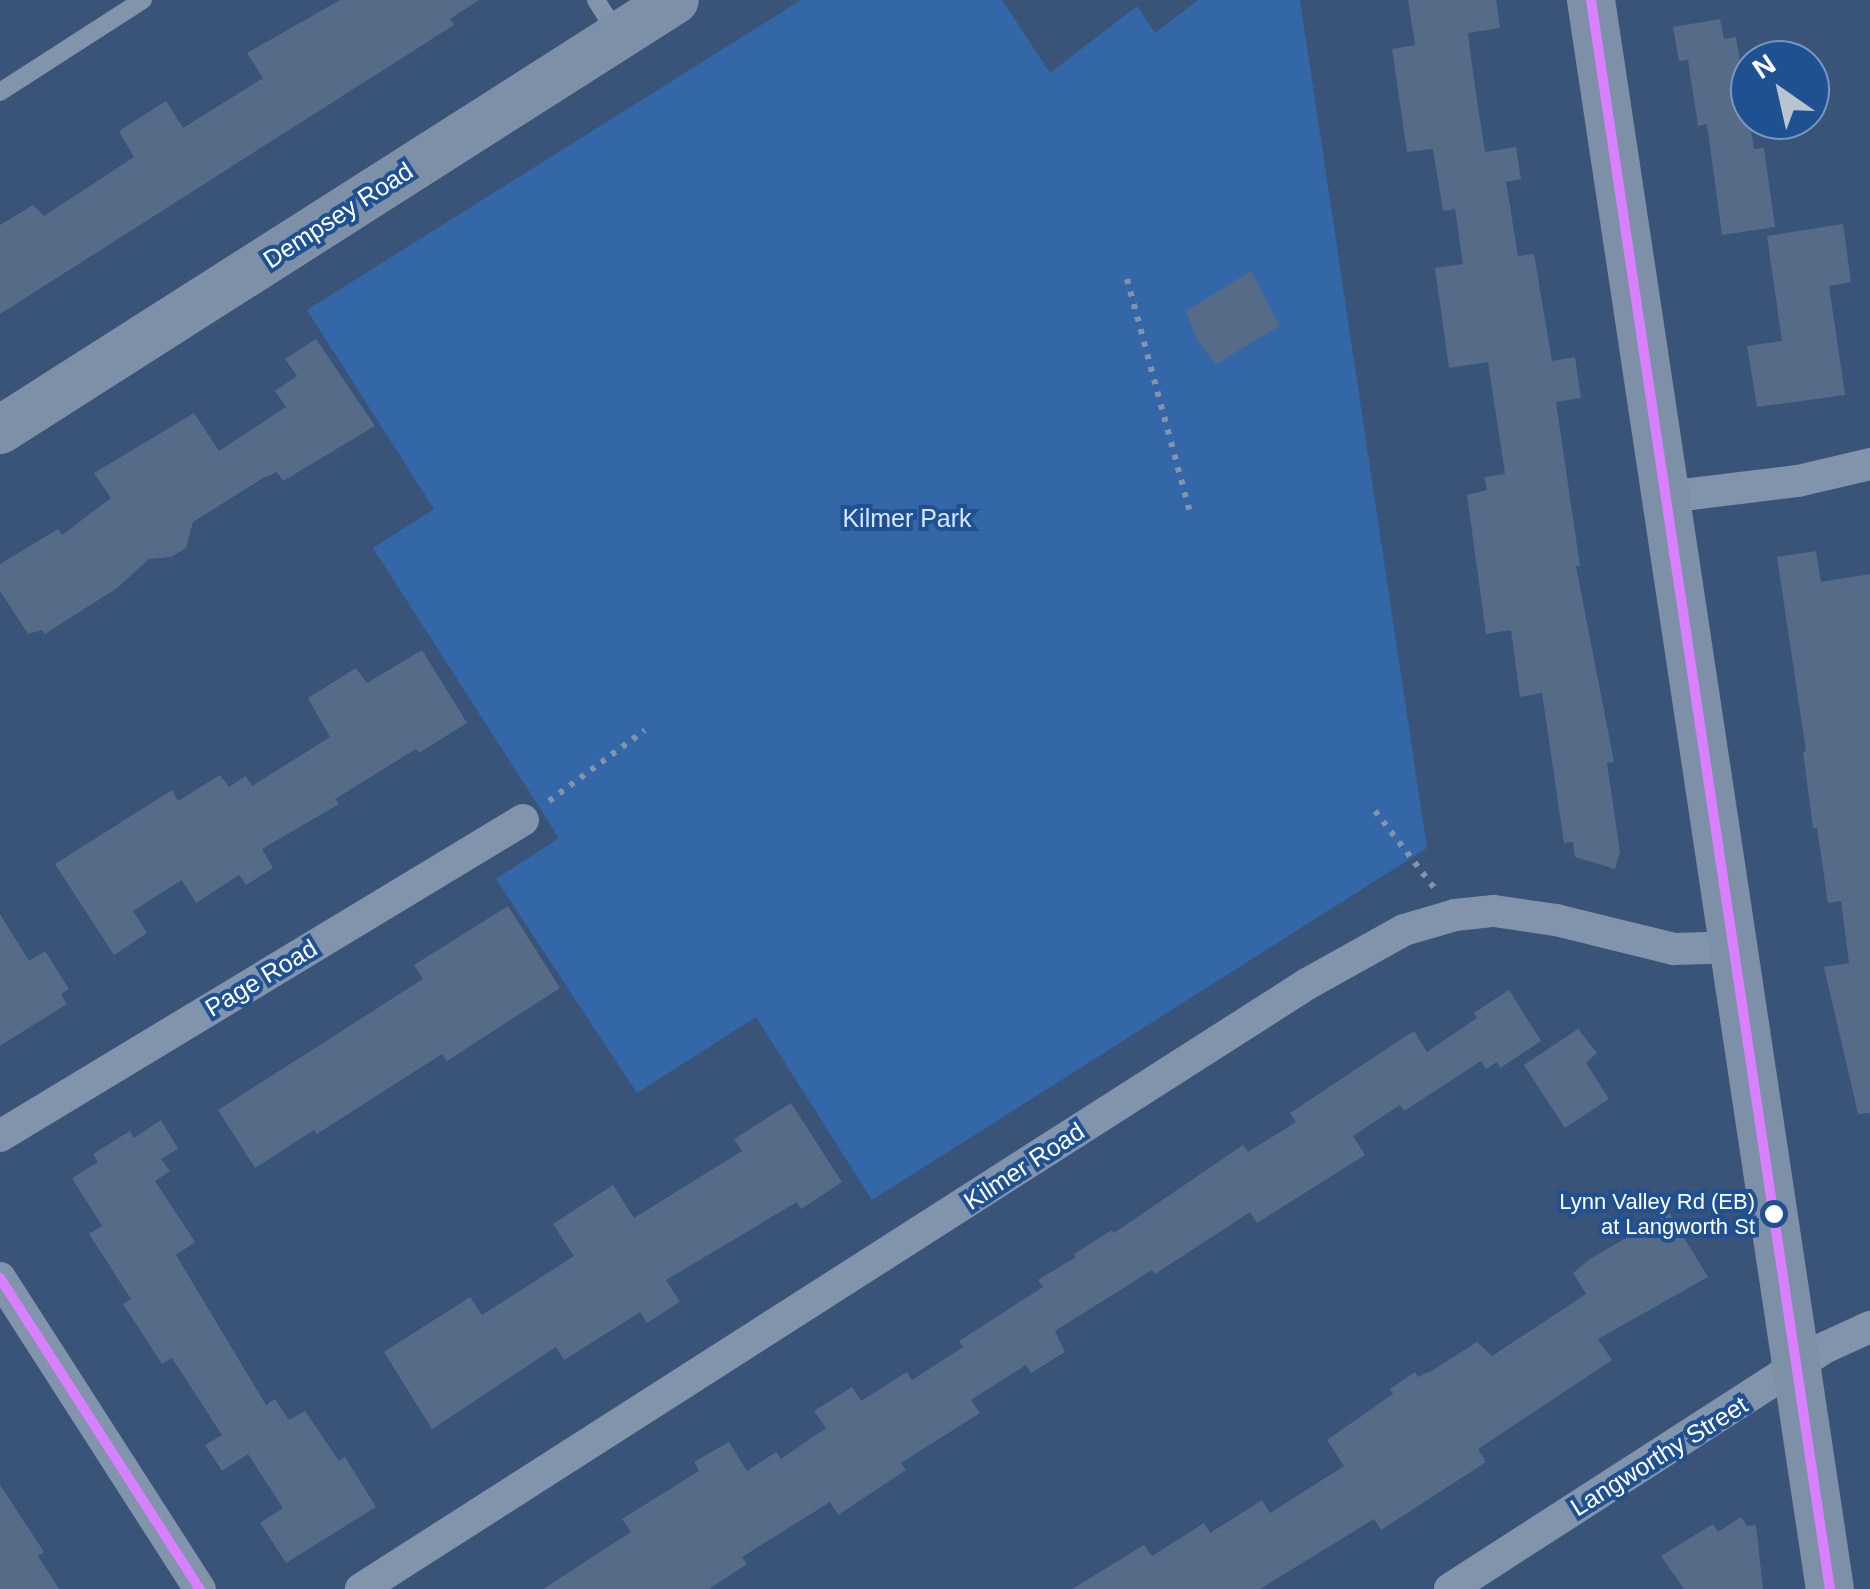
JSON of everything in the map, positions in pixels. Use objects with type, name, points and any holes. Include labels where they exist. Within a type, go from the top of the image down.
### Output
[{"type":"street","name":"Dempsey Road","points":[[0,430],[608,18],[675,0]]},
{"type":"street","points":[[1591,0],[1830,1589]]},
{"type":"street","points":[[1666,497],[1798,481],[1870,464]]},
{"type":"street","name":"Page Road","points":[[0,1136],[522,820]]},
{"type":"street","name":"Kilmer Road","points":[[361,1589],[1307,984],[1404,930],[1454,915],[1522,913],[1674,949],[1736,948]]},
{"type":"street","points":[[0,1278],[200,1589]]},
{"type":"street","name":"Langworthy Street","points":[[1450,1589],[1824,1348],[1870,1327]]},
{"type":"lane","points":[[0,92],[143,0]]},
{"type":"path","points":[[1127,279],[1190,513]]},
{"type":"path","points":[[522,820],[645,730]]},
{"type":"path","points":[[1375,811],[1454,915]]},
{"type":"green space","name":"Kilmer Park","points":[[801,0],[1002,0],[1050,73],[1137,6],[1155,33],[1198,0],[1300,0],[1427,848],[872,1200],[756,1017],[637,1093],[496,879],[559,838],[373,548],[434,509],[307,310]]},
{"type":"building","points":[[340,0],[479,0],[450,19],[454,25],[0,314],[0,225],[33,205],[44,216],[134,157],[119,131],[166,101],[183,128],[263,78],[247,53]]},
{"type":"building","points":[[1408,0],[1496,0],[1500,28],[1468,33],[1475,87],[1485,152],[1516,147],[1521,179],[1506,182],[1518,256],[1534,254],[1552,361],[1575,357],[1581,398],[1556,402],[1580,566],[1576,566],[1614,762],[1607,763],[1620,852],[1615,869],[1575,857],[1573,842],[1564,843],[1542,693],[1520,697],[1511,630],[1486,634],[1467,495],[1487,490],[1484,477],[1505,474],[1488,362],[1449,368],[1435,268],[1463,264],[1455,209],[1443,211],[1433,149],[1407,152],[1392,49],[1415,45]]},
{"type":"building","points":[[1720,19],[1724,39],[1736,37],[1730,40],[1730,140],[1753,140],[1754,149],[1764,148],[1775,227],[1722,235],[1707,124],[1698,126],[1688,60],[1679,61],[1673,27]]},
{"type":"building","points":[[1843,224],[1851,282],[1829,286],[1845,395],[1757,407],[1747,346],[1782,341],[1767,236]]},
{"type":"building","points":[[1251,271],[1280,326],[1216,364],[1197,340],[1186,311]]},
{"type":"building","points":[[316,339],[375,426],[283,481],[277,472],[263,478],[193,522],[186,548],[171,557],[149,559],[117,588],[45,634],[42,630],[28,634],[0,591],[0,564],[58,529],[62,535],[111,498],[94,473],[194,413],[219,451],[286,407],[275,391],[297,376],[285,359]]},
{"type":"building","points":[[1816,551],[1821,582],[1870,574],[1870,1113],[1858,1114],[1824,967],[1849,963],[1841,901],[1828,903],[1817,828],[1813,828],[1803,752],[1806,751],[1777,557]]},
{"type":"building","points":[[422,650],[467,723],[419,753],[416,749],[335,799],[339,804],[262,849],[273,868],[246,885],[239,875],[196,903],[182,880],[133,911],[147,933],[114,955],[55,864],[172,790],[178,801],[220,775],[229,787],[246,776],[252,786],[330,737],[308,698],[356,668],[367,683]]},
{"type":"building","points":[[508,906],[560,988],[447,1061],[442,1054],[317,1134],[314,1130],[255,1168],[218,1110],[423,979],[414,965]]},
{"type":"building","points":[[0,914],[29,961],[45,951],[69,989],[61,994],[67,1004],[0,1046]]},
{"type":"building","points":[[1509,990],[1541,1041],[1500,1068],[1497,1062],[1486,1069],[1481,1061],[1404,1111],[1400,1105],[1353,1136],[1365,1155],[1257,1223],[1250,1212],[1155,1274],[1152,1270],[1055,1331],[1065,1352],[1031,1373],[1026,1365],[971,1400],[980,1413],[901,1463],[906,1470],[838,1515],[830,1502],[742,1557],[747,1564],[709,1589],[543,1589],[631,1532],[622,1519],[699,1471],[694,1462],[729,1442],[747,1471],[776,1452],[781,1459],[826,1428],[814,1411],[852,1387],[861,1401],[907,1372],[912,1380],[963,1347],[959,1341],[1043,1287],[1038,1280],[1076,1257],[1074,1254],[1112,1230],[1114,1233],[1243,1145],[1248,1152],[1296,1122],[1290,1113],[1371,1059],[1414,1031],[1427,1052],[1477,1018],[1474,1013]]},
{"type":"building","points":[[1578,1029],[1597,1053],[1586,1063],[1609,1099],[1565,1128],[1524,1065]]},
{"type":"building","points":[[791,1103],[842,1182],[801,1209],[797,1202],[666,1280],[680,1302],[647,1323],[640,1312],[564,1360],[556,1347],[432,1429],[384,1352],[470,1297],[482,1315],[574,1256],[553,1224],[613,1185],[634,1218],[742,1151],[734,1139]]},
{"type":"building","points":[[161,1120],[178,1149],[161,1159],[170,1171],[155,1181],[195,1242],[176,1255],[266,1405],[275,1399],[289,1420],[305,1411],[339,1461],[345,1457],[376,1507],[286,1563],[260,1523],[283,1508],[248,1454],[222,1471],[205,1445],[222,1435],[172,1358],[162,1364],[123,1304],[131,1299],[89,1234],[102,1226],[72,1178],[98,1162],[93,1154],[130,1131],[134,1138]]},
{"type":"building","points":[[1669,1213],[1708,1277],[1598,1339],[1612,1360],[1478,1449],[1486,1462],[1381,1530],[1374,1519],[1260,1589],[1072,1589],[1144,1545],[1152,1556],[1204,1523],[1210,1533],[1262,1500],[1270,1513],[1344,1466],[1327,1440],[1393,1394],[1390,1389],[1415,1372],[1418,1377],[1433,1370],[1477,1342],[1492,1356],[1586,1294],[1573,1273],[1590,1259]]},
{"type":"building","points":[[0,1485],[44,1552],[38,1556],[59,1589],[0,1589]]},
{"type":"building","points":[[1741,1517],[1747,1526],[1756,1525],[1763,1589],[1684,1589],[1661,1556],[1713,1524],[1718,1532]]},
{"type":"transit line","points":[[1591,0],[1830,1589]]},
{"type":"transit line","points":[[0,1278],[200,1589]]},
{"type":"place","name":"Lynn Valley Rd (EB) at Langworth St","points":[[1774,1214]]}]
